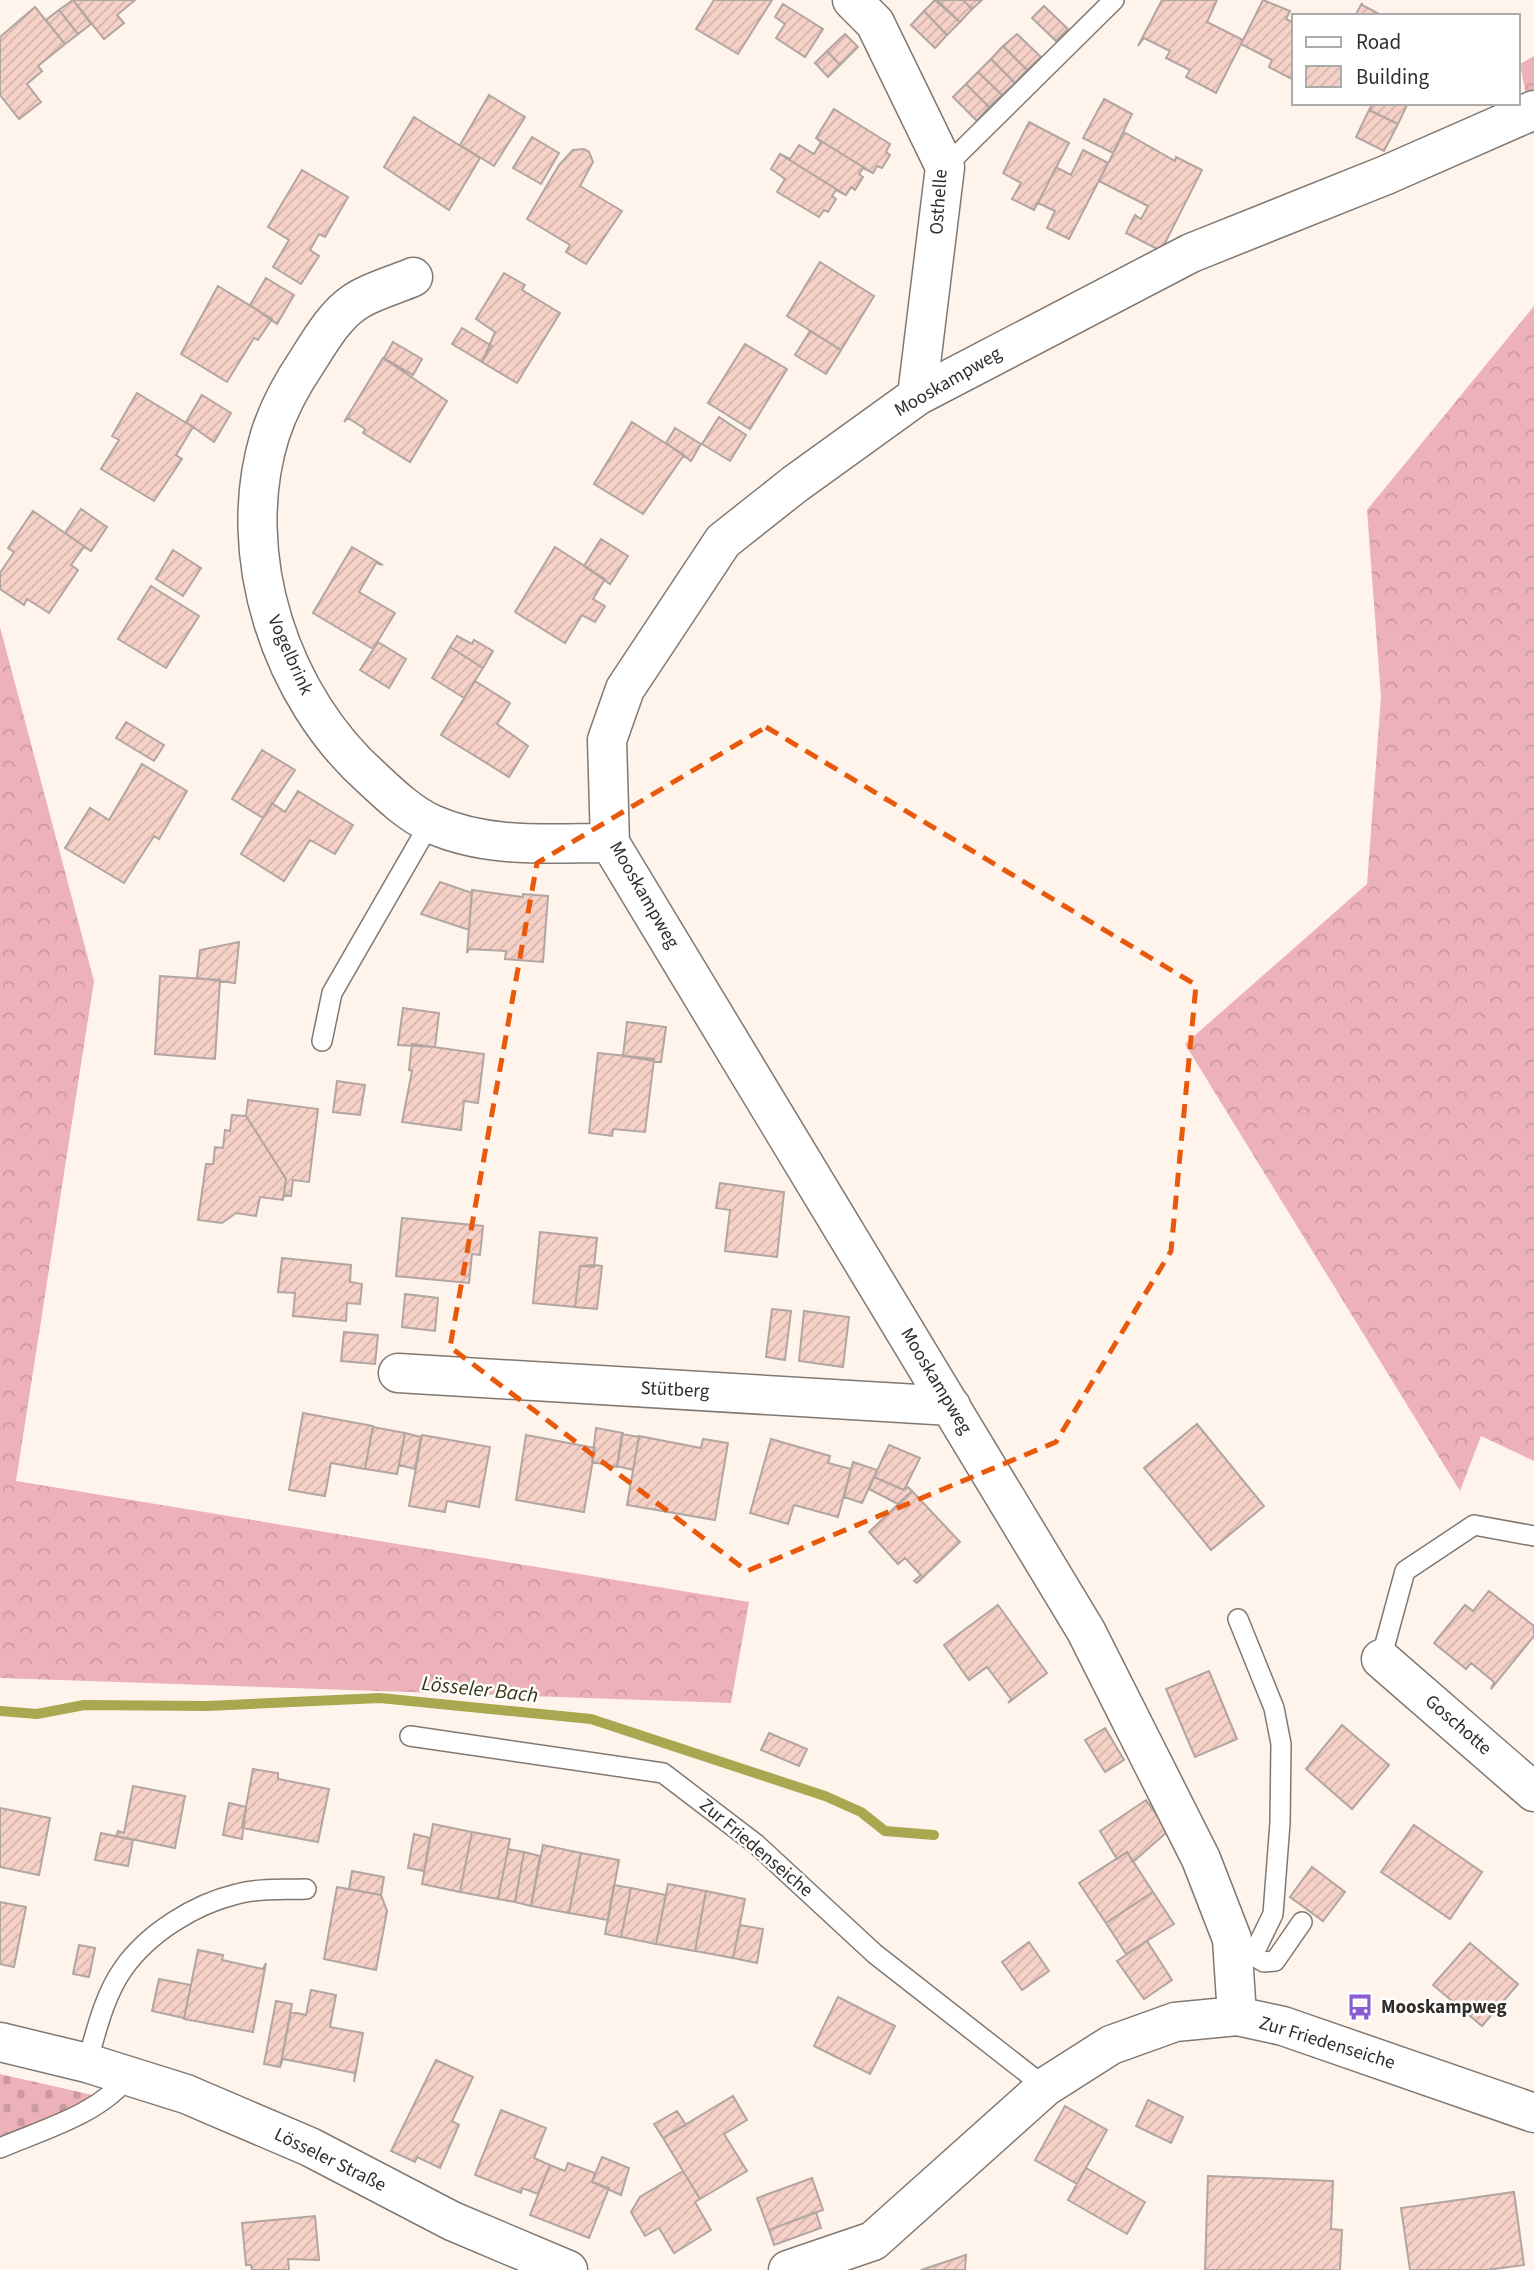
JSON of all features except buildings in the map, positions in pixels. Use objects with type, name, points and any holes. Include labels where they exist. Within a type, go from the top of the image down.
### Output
[{"type":"street","name":"Osthelle","points":[[873,8],[945,167],[917,396]]},
{"type":"street","name":"Mooskampweg","points":[[1237,2016],[1241,1959],[1201,1859],[1086,1631],[610,843],[607,740],[625,688],[723,541],[794,484],[917,396],[1191,253],[1386,174],[1534,110]]},
{"type":"street","name":"Vogelbrink","points":[[413,277],[354,303],[324,335],[298,376],[270,435],[259,497],[259,555],[270,617],[295,677],[322,721],[354,762],[393,797],[430,823],[465,835],[502,843],[610,843]]},
{"type":"street","name":"Stütberg","points":[[398,1373],[951,1406]]},
{"type":"street","name":"Goschotte","points":[[1381,1658],[1534,1792]]},
{"type":"street","name":"Zur Friedenseiche","points":[[788,2270],[873,2241],[1045,2087],[1111,2045],[1175,2022],[1237,2016],[1283,2026],[1534,2113]]},
{"type":"street","name":"Lösseler Straße","points":[[0,2042],[87,2063],[186,2094],[310,2147],[453,2221],[568,2270]]},
{"type":"lane","points":[[945,167],[1114,0]]},
{"type":"lane","points":[[322,1041],[332,993],[430,823]]},
{"type":"lane","points":[[1381,1658],[1405,1571],[1474,1525],[1534,1536]]},
{"type":"lane","points":[[1238,1619],[1274,1708],[1281,1744],[1280,1823],[1273,1914],[1258,1945],[1241,1959]]},
{"type":"lane","name":"Zur Friedenseiche","points":[[410,1736],[663,1773],[756,1844],[875,1954],[1045,2087]]},
{"type":"lane","points":[[87,2063],[103,2010],[122,1969],[172,1923],[208,1902],[239,1893],[306,1889]]},
{"type":"lane","points":[[1241,1959],[1275,1961],[1302,1922]]},
{"type":"lane","points":[[0,2148],[85,2112],[114,2095],[129,2076]]},
{"type":"highlighted area","points":[[766,727],[1196,985],[1171,1251],[1056,1442],[747,1571],[450,1347],[537,863]]},
{"type":"green space","points":[[1534,56],[1534,137],[1520,64]]},
{"type":"green space","points":[[1534,306],[1534,1461],[1481,1436],[1460,1491],[1185,1044],[1367,884],[1381,697],[1367,510]]},
{"type":"green space","points":[[0,627],[94,981],[16,1481],[749,1602],[731,1703],[0,1678]]},
{"type":"green space","points":[[0,2074],[110,2099],[0,2146]]},
{"type":"waterway","name":"Lösseler Bach","points":[[0,1711],[37,1714],[84,1705],[207,1706],[380,1698],[591,1719],[825,1796],[861,1812],[885,1831],[934,1835]]},
{"type":"place","name":"Mooskampweg","points":[[1360,2007]]}]
